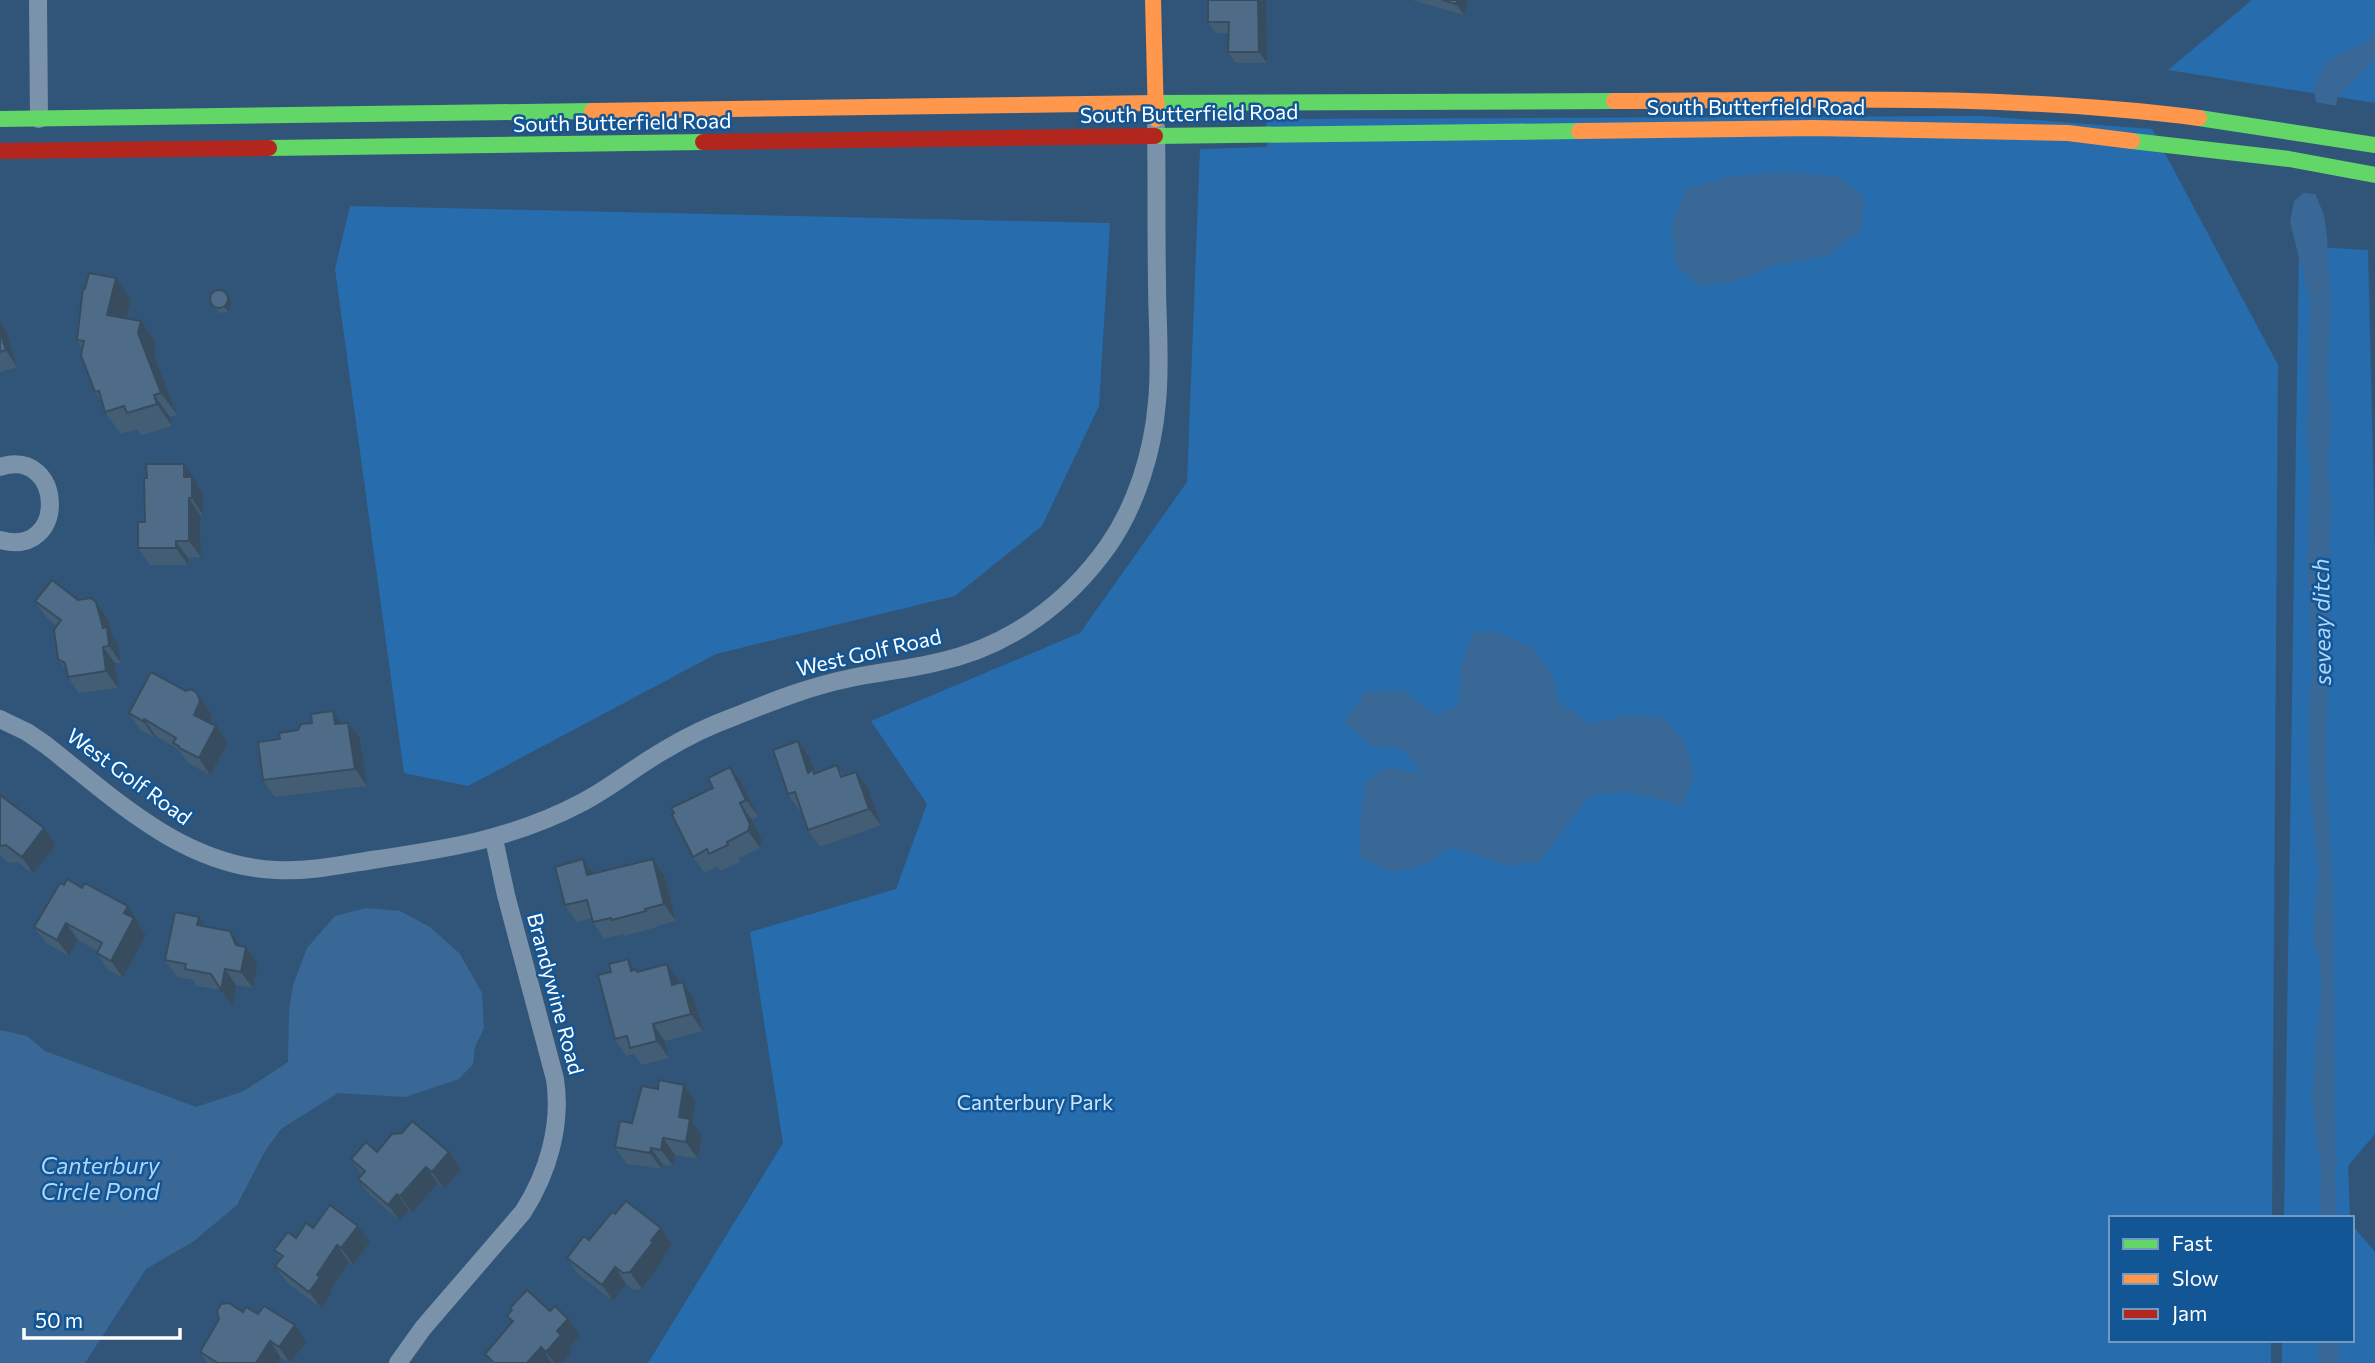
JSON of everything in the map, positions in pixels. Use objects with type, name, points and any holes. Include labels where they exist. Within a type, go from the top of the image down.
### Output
[{"type":"main road","name":"West Golf Road","points":[[1153,0],[1156,119]]},
{"type":"main road","name":"South Butterfield Road","points":[[0,151],[1808,99],[2036,101],[2248,123],[2375,145]]},
{"type":"main road","name":"South Butterfield Road","points":[[0,119],[1156,119],[2067,133],[2301,161],[2375,175]]},
{"type":"street","points":[[38,0],[39,118]]},
{"type":"street","name":"West Golf Road","points":[[0,719],[46,745],[167,838],[201,854],[236,865],[276,871],[325,868],[494,839],[545,821],[585,801],[664,750],[713,724],[789,695],[847,678],[940,662],[1019,631],[1057,604],[1110,544],[1130,506],[1145,466],[1157,402],[1156,119]]},
{"type":"street","points":[[0,467],[20,465],[32,470],[42,478],[52,501],[46,525],[38,534],[27,540],[1,544]]},
{"type":"street","name":"Brandywine Road","points":[[398,1363],[423,1328],[523,1212],[535,1194],[548,1163],[556,1121],[558,1094],[555,1079],[506,895],[494,839]]},
{"type":"green space","points":[[2252,0],[2375,0],[2375,103],[2168,70]]},
{"type":"green space","name":"Canterbury Park","points":[[1983,116],[2152,129],[2278,365],[2272,1216],[2109,1216],[2109,1342],[2271,1342],[2271,1363],[648,1363],[783,1143],[750,932],[896,889],[927,804],[871,721],[1080,633],[1187,482],[1200,149],[1267,147],[1266,119]]},
{"type":"green space","points":[[350,206],[1110,223],[1099,406],[1042,526],[955,596],[716,654],[468,786],[404,773],[335,269]]},
{"type":"green space","points":[[2299,246],[2368,250],[2375,547],[2375,1134],[2348,1166],[2350,1216],[2284,1216]]},
{"type":"green space","points":[[2354,1227],[2375,1252],[2375,1363],[2282,1363],[2282,1342],[2354,1342]]},
{"type":"water","name":"seveay ditch","points":[[2375,33],[2375,59],[2338,96],[2316,196],[2324,215],[2331,300],[2327,385],[2331,413],[2328,473],[2331,496],[2326,772],[2333,888],[2336,1216],[2320,1216],[2321,1171],[2312,1095],[2321,990],[2320,964],[2313,933],[2319,867],[2309,770],[2309,700],[2313,670],[2307,558],[2311,473],[2307,437],[2310,301],[2290,222],[2294,201],[2303,193],[2318,105],[2315,90],[2319,75],[2335,57],[2359,47]]},
{"type":"water","points":[[1791,172],[1838,177],[1864,197],[1862,229],[1826,256],[1775,265],[1736,281],[1701,286],[1676,265],[1672,224],[1686,188],[1734,176]]},
{"type":"water","points":[[1496,632],[1534,649],[1554,679],[1559,703],[1591,724],[1627,715],[1663,718],[1684,740],[1694,774],[1683,805],[1622,791],[1589,796],[1540,861],[1507,866],[1472,853],[1448,848],[1425,865],[1391,872],[1359,857],[1365,782],[1387,767],[1423,774],[1403,749],[1371,746],[1344,722],[1366,691],[1404,691],[1434,715],[1459,706],[1460,671],[1472,633]]},
{"type":"water","name":"Canterbury Circle Pond","points":[[366,908],[400,911],[430,927],[460,954],[482,993],[484,1028],[475,1047],[473,1064],[459,1079],[405,1097],[338,1093],[281,1129],[265,1151],[237,1205],[194,1241],[146,1269],[85,1363],[0,1363],[0,1030],[27,1036],[45,1051],[196,1107],[244,1091],[288,1062],[289,1011],[293,985],[307,948],[335,916]]},
{"type":"water","points":[[2316,1342],[2339,1342],[2339,1363],[2320,1363]]},
{"type":"pier","points":[[2313,102],[2339,106],[2320,195],[2299,192],[2315,105]]},
{"type":"building","points":[[1208,0],[1258,0],[1259,52],[1228,52],[1229,22],[1208,22]]},
{"type":"building","points":[[89,273],[116,278],[107,315],[141,321],[138,333],[161,393],[154,395],[157,404],[127,413],[124,406],[105,412],[99,391],[95,392],[81,355],[84,341],[77,340],[83,288],[85,289]]},
{"type":"building","points":[[219,290],[225,293],[228,299],[225,305],[219,308],[213,305],[210,299],[213,293]]},
{"type":"building","points":[[0,332],[6,350],[0,352]]},
{"type":"building","points":[[146,464],[184,464],[184,477],[192,477],[189,541],[176,541],[176,548],[138,548],[138,522],[145,522]]},
{"type":"building","points":[[52,580],[78,600],[91,598],[96,602],[103,628],[107,627],[109,646],[103,647],[106,671],[68,677],[65,663],[58,659],[54,630],[61,620],[35,601]]},
{"type":"building","points":[[151,672],[186,691],[191,689],[197,693],[200,701],[194,715],[216,726],[199,758],[173,743],[176,738],[129,713]]},
{"type":"building","points":[[333,711],[335,724],[348,723],[355,769],[263,780],[258,742],[280,739],[279,733],[298,730],[301,724],[312,723],[311,714]]},
{"type":"building","points":[[798,741],[808,773],[813,769],[814,774],[837,765],[841,777],[856,772],[869,809],[808,830],[795,792],[788,794],[773,750]]},
{"type":"building","points":[[730,767],[746,800],[740,803],[750,824],[748,831],[709,854],[707,849],[693,857],[671,808],[713,788],[708,778]]},
{"type":"building","points":[[0,795],[44,828],[22,857],[6,845],[0,846]]},
{"type":"building","points":[[583,859],[587,875],[653,859],[664,904],[612,920],[593,922],[587,900],[565,905],[555,867]]},
{"type":"building","points":[[67,879],[82,888],[85,883],[128,906],[124,913],[134,918],[111,961],[97,953],[102,943],[66,923],[57,940],[34,927],[60,883],[64,885]]},
{"type":"building","points":[[175,912],[199,917],[197,925],[230,931],[236,945],[246,947],[241,972],[225,969],[221,990],[211,974],[185,969],[186,964],[165,960]]},
{"type":"building","points":[[628,959],[631,971],[636,969],[637,972],[667,964],[672,985],[683,982],[691,1014],[653,1024],[657,1041],[630,1048],[627,1036],[615,1039],[598,975],[611,972],[609,964]]},
{"type":"building","points":[[659,1080],[684,1085],[679,1117],[690,1119],[686,1142],[663,1138],[661,1150],[651,1148],[650,1153],[615,1147],[620,1121],[632,1123],[642,1086],[658,1089]]},
{"type":"building","points":[[412,1121],[449,1152],[432,1172],[426,1167],[400,1196],[397,1194],[388,1205],[358,1179],[365,1171],[351,1159],[366,1142],[377,1152],[392,1134],[402,1133]]},
{"type":"building","points":[[626,1201],[661,1228],[630,1272],[623,1273],[615,1267],[602,1285],[567,1258],[584,1236],[589,1240],[612,1212],[615,1214]]},
{"type":"building","points":[[330,1205],[358,1226],[341,1248],[337,1245],[309,1292],[275,1266],[283,1256],[274,1250],[288,1232],[296,1238],[306,1223],[313,1228]]},
{"type":"building","points":[[527,1290],[550,1311],[555,1306],[568,1319],[557,1331],[561,1335],[546,1352],[541,1347],[527,1363],[494,1363],[485,1354],[513,1321],[507,1316],[512,1310],[510,1308]]},
{"type":"building","points":[[229,1303],[243,1312],[246,1307],[258,1314],[264,1306],[295,1325],[279,1347],[270,1341],[256,1363],[218,1363],[200,1352],[219,1319],[217,1311],[221,1304]]},
{"type":"traffic: fast","points":[[1157,103],[1614,101]]},
{"type":"traffic: fast","points":[[0,119],[592,111]]},
{"type":"traffic: fast","points":[[2199,118],[2375,145]]},
{"type":"traffic: fast","points":[[1155,136],[1579,131]]},
{"type":"traffic: fast","points":[[2132,141],[2289,159],[2375,175]]},
{"type":"traffic: fast","points":[[269,148],[703,142]]},
{"type":"traffic: slow","points":[[1153,0],[1156,119]]},
{"type":"traffic: slow","points":[[1614,101],[1980,101],[2126,110],[2199,118]]},
{"type":"traffic: slow","points":[[592,111],[1157,103]]},
{"type":"traffic: slow","points":[[1579,131],[1813,128],[2068,133],[2132,141]]},
{"type":"traffic: jam","points":[[703,142],[1155,136]]},
{"type":"traffic: jam","points":[[0,151],[269,148]]}]
